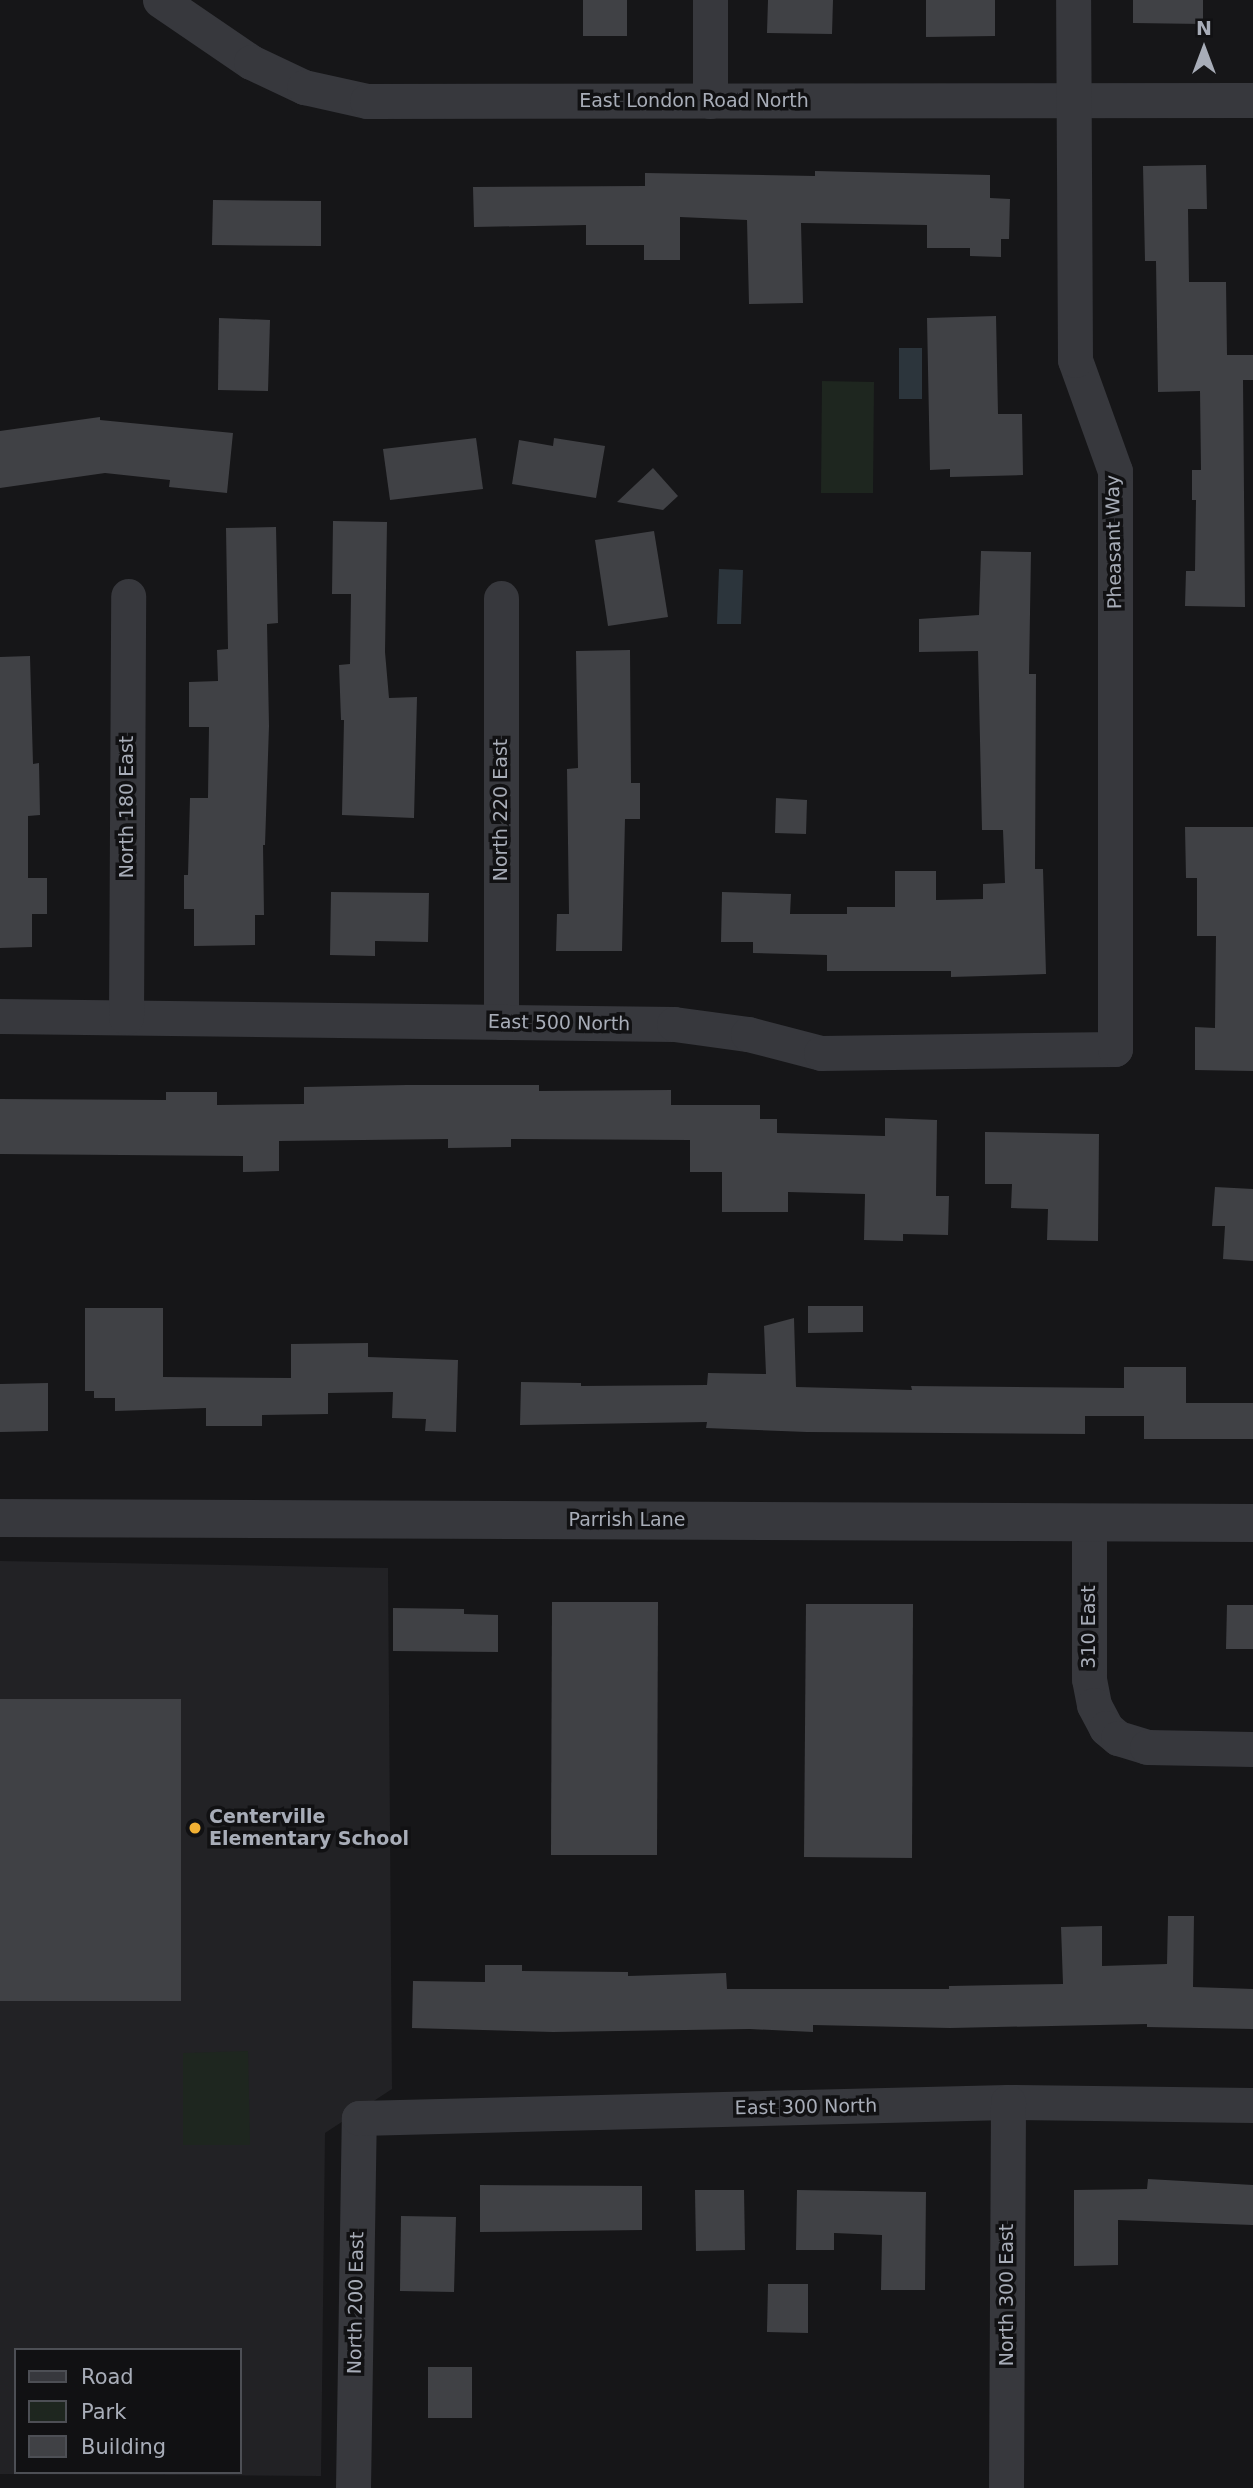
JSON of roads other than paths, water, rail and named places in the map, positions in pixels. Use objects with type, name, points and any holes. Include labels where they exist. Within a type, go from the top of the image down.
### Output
[{"type":"street","name":"East London Road North","points":[[160,0],[251,62],[304,87],[367,101],[1253,100]]},
{"type":"street","points":[[710,0],[710,101]]},
{"type":"street","name":"Pheasant Way","points":[[1073,0],[1075,360],[1115,471],[1115,1049]]},
{"type":"street","name":"North 180 East","points":[[126,1017],[128,596]]},
{"type":"street","name":"North 220 East","points":[[501,598],[501,1022]]},
{"type":"street","name":"East 500 North","points":[[0,1016],[674,1024],[748,1034],[821,1053],[1115,1049]]},
{"type":"street","name":"Parrish Lane","points":[[0,1518],[1253,1523]]},
{"type":"street","name":"310 East","points":[[1089,1523],[1089,1679],[1094,1705],[1106,1728],[1118,1738],[1147,1747],[1253,1749]]},
{"type":"street","name":"East 300 North","points":[[359,2118],[1007,2102],[1253,2105]]},
{"type":"street","name":"North 300 East","points":[[1006,2488],[1007,2102]]},
{"type":"street","name":"North 200 East","points":[[354,2488],[359,2118]]},
{"type":"place","name":"Centerville Elementary School","points":[[195,1828]]}]
